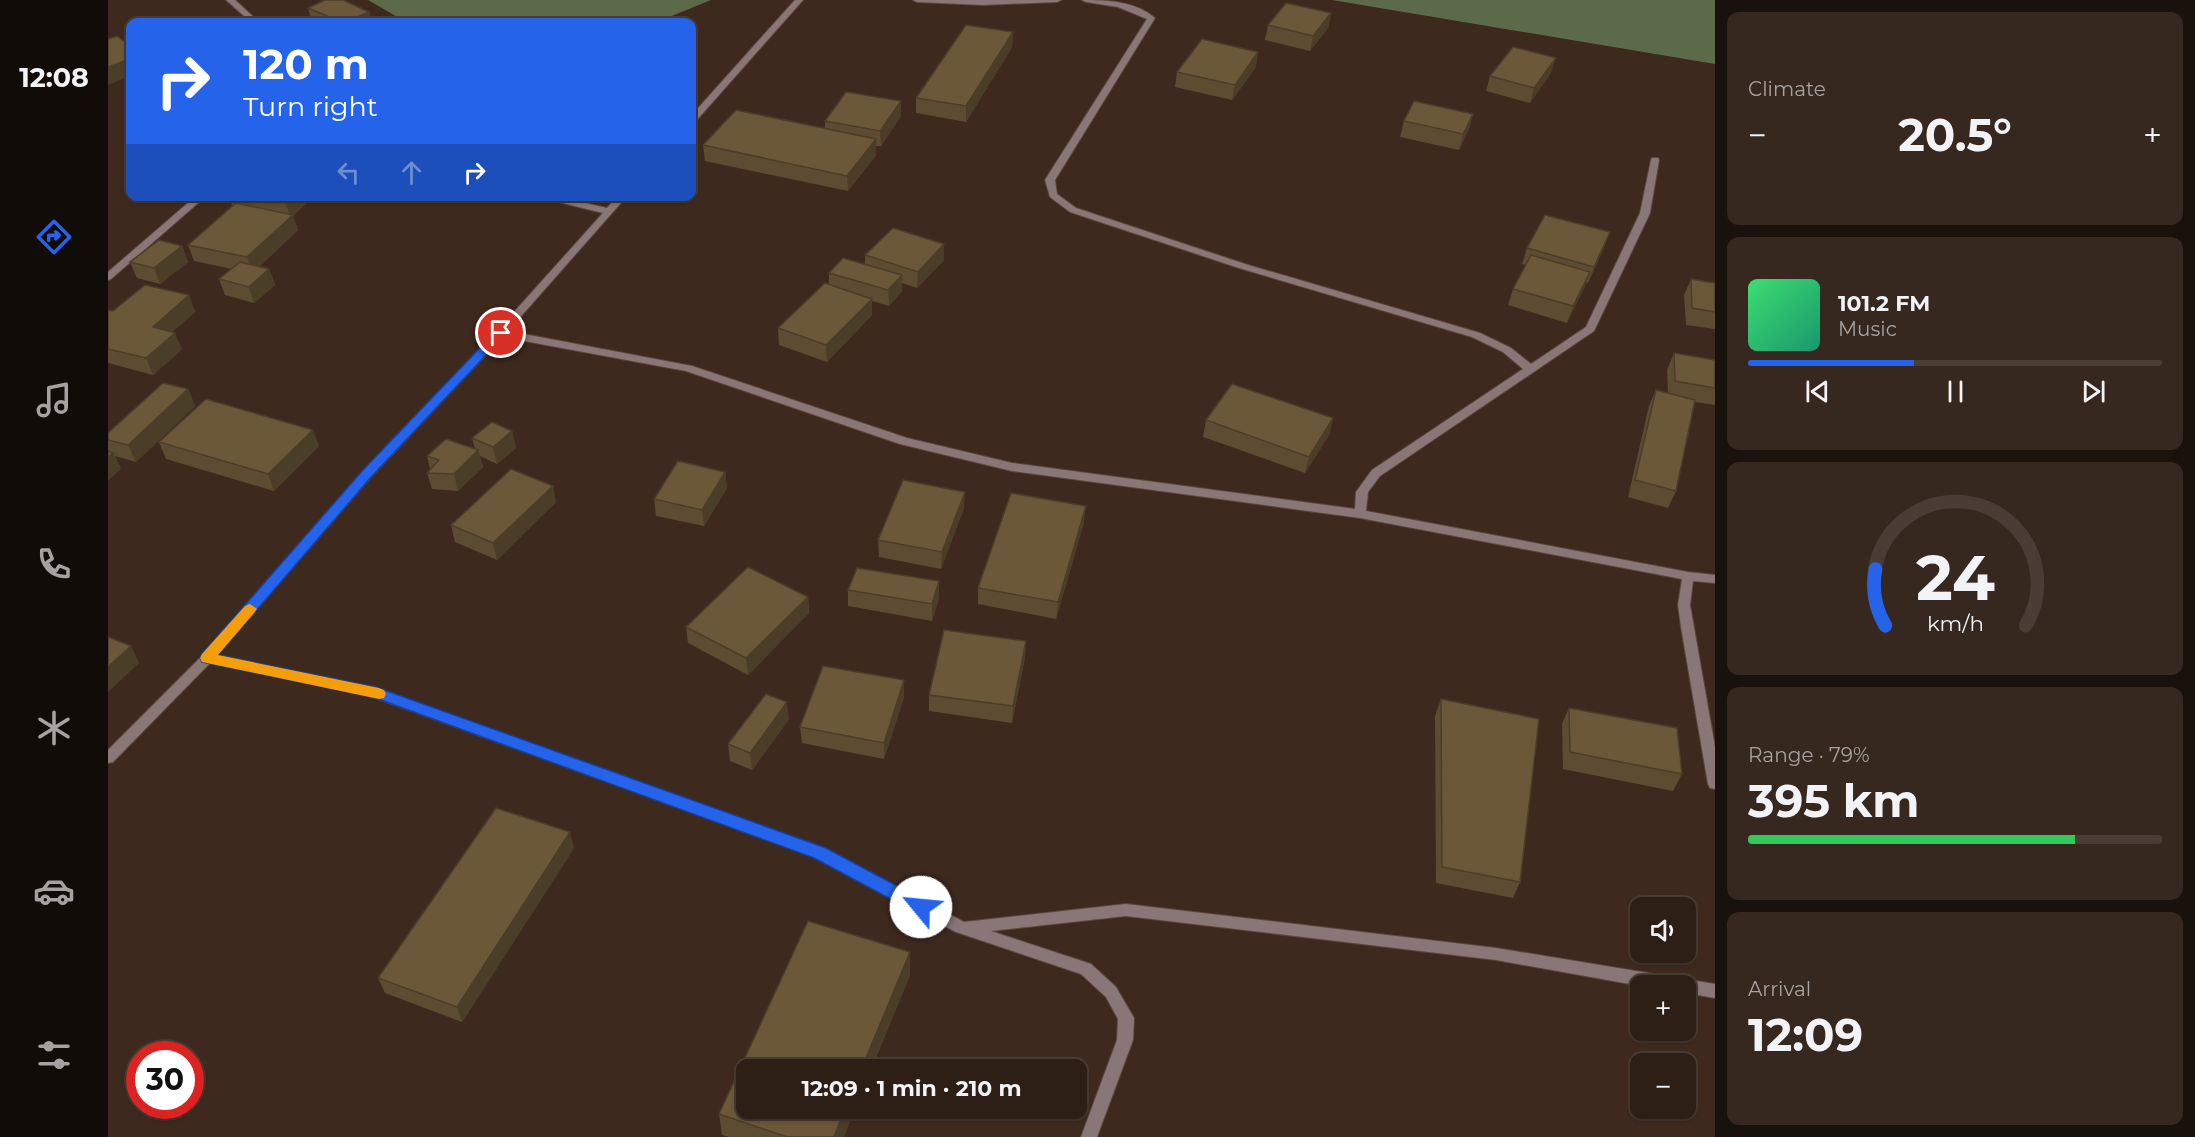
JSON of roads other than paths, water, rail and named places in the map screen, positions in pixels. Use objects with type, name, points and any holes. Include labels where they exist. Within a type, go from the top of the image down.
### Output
[{"type":"street","points":[[230,0],[250,18]]},
{"type":"street","points":[[696,116],[799,0]]},
{"type":"street","points":[[917,0],[983,3],[1057,0]]},
{"type":"street","points":[[1086,0],[1117,2],[1137,9],[1151,18],[1050,180],[1053,195],[1073,210],[1242,267],[1476,335],[1507,350],[1531,370]]},
{"type":"street","points":[[1360,514],[1362,492],[1376,473],[1590,329],[1645,213],[1655,160]]},
{"type":"street","points":[[108,277],[196,201]]},
{"type":"street","points":[[562,201],[609,211]]},
{"type":"street","points":[[108,758],[207,658],[368,473],[501,333],[618,201]]},
{"type":"street","points":[[501,333],[688,368],[904,441],[1012,467],[1360,514],[1688,576],[1715,579]]},
{"type":"street","points":[[1688,576],[1684,605],[1715,784]]},
{"type":"street","points":[[207,658],[371,691],[820,853],[961,928],[1086,969],[1112,992],[1126,1018],[1125,1040],[1089,1137]]},
{"type":"street","points":[[961,928],[1126,910],[1496,954],[1630,977]]},
{"type":"street","points":[[1696,988],[1715,991]]}]
